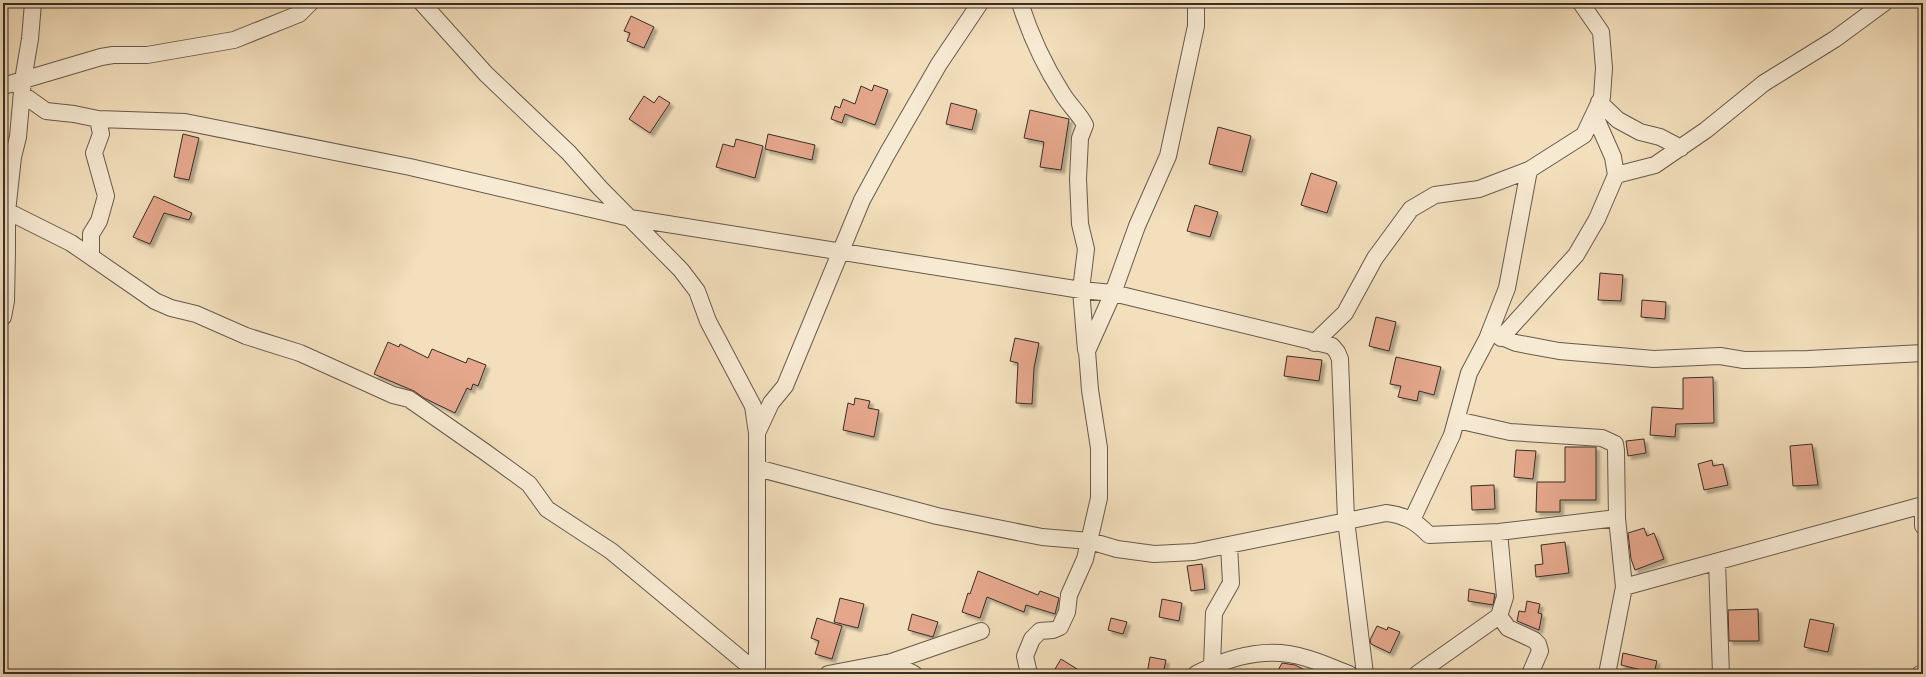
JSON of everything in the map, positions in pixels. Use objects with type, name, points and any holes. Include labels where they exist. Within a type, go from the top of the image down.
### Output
[{"type":"street","points":[[3,317],[6,301],[8,252],[5,210],[13,157],[18,138],[22,87],[34,3]]},
{"type":"street","points":[[3,86],[22,87],[101,57],[113,55],[146,55],[234,40],[299,14],[310,3]]},
{"type":"street","points":[[422,3],[486,74],[569,154],[681,270],[697,291],[708,321],[753,406],[757,433],[758,673]]},
{"type":"street","points":[[757,433],[771,403],[785,386],[840,250],[862,200],[886,154],[939,64],[980,3]]},
{"type":"street","points":[[1020,3],[1044,62],[1062,95],[1080,114],[1085,125],[1080,138],[1078,179],[1080,224],[1086,249],[1081,290],[1090,390],[1099,448],[1099,498],[1085,559],[1069,595],[1067,612],[1060,627],[1053,630],[1040,631],[1032,639],[1025,656],[1029,674]]},
{"type":"street","points":[[1086,351],[1113,293],[1136,226],[1168,156],[1196,26],[1196,3]]},
{"type":"street","points":[[1314,343],[1345,313],[1375,258],[1411,209],[1435,195],[1479,189],[1529,170],[1584,135],[1602,97],[1604,68],[1601,32],[1581,3]]},
{"type":"street","points":[[1616,175],[1655,165],[1706,130],[1764,83],[1835,39],[1884,3]]},
{"type":"street","points":[[22,87],[46,111],[74,114],[98,119],[185,122],[410,167],[630,218],[840,250],[1081,290],[1113,293],[1314,343],[1332,346],[1340,359],[1346,520],[1365,674]]},
{"type":"street","points":[[1597,108],[1640,132],[1660,137],[1681,148]]},
{"type":"street","points":[[1412,520],[1452,435],[1469,373],[1496,335],[1576,255],[1597,219],[1616,175],[1613,157],[1597,108]]},
{"type":"street","points":[[91,256],[91,234],[99,221],[106,196],[94,153],[101,134],[98,119]]},
{"type":"street","points":[[3,141],[13,157]]},
{"type":"street","points":[[1496,335],[1507,288],[1529,170]]},
{"type":"street","points":[[5,210],[71,243],[155,301],[171,308],[196,314],[246,336],[300,353],[393,394],[409,399],[529,484],[547,509],[611,550],[758,673]]},
{"type":"street","points":[[71,243],[91,234]]},
{"type":"street","points":[[1496,335],[1516,343],[1559,352],[1654,359],[1720,356],[1744,360],[1808,359],[1923,353]]},
{"type":"street","points":[[1457,420],[1510,432],[1602,438],[1615,444],[1617,518],[1624,587],[1607,674]]},
{"type":"street","points":[[757,468],[937,516],[1042,537],[1090,541],[1117,549],[1154,554],[1194,552],[1386,513],[1401,515],[1412,520],[1429,535],[1499,532],[1617,518]]},
{"type":"street","points":[[1624,587],[1923,505],[1923,526]]},
{"type":"street","points":[[1417,674],[1499,616],[1505,598],[1499,532]]},
{"type":"street","points":[[1212,665],[1214,613],[1231,583],[1229,545]]},
{"type":"street","points":[[1717,562],[1721,674]]},
{"type":"street","points":[[1499,616],[1508,628],[1534,640],[1538,644],[1540,651],[1530,674]]},
{"type":"street","points":[[828,674],[891,662],[981,631]]},
{"type":"street","points":[[1196,674],[1212,665],[1247,655],[1282,654],[1305,657],[1349,674]]},
{"type":"street","points":[[891,662],[914,674]]},
{"type":"building","points":[[631,16],[654,27],[644,48],[627,41],[630,33],[624,31]]},
{"type":"building","points":[[874,85],[888,90],[875,125],[845,114],[842,123],[831,119],[835,106],[840,108],[843,99],[855,104],[861,86],[872,91]]},
{"type":"building","points":[[644,96],[654,103],[659,96],[670,103],[650,133],[629,119]]},
{"type":"building","points":[[951,103],[977,110],[972,130],[946,124]]},
{"type":"building","points":[[1030,110],[1069,119],[1061,170],[1040,167],[1044,142],[1024,138]]},
{"type":"building","points":[[1218,127],[1251,136],[1242,172],[1209,164]]},
{"type":"building","points":[[183,134],[199,138],[189,180],[174,177]]},
{"type":"building","points":[[768,134],[815,145],[812,160],[765,149]]},
{"type":"building","points":[[736,139],[763,146],[755,178],[716,167],[723,144],[734,147]]},
{"type":"building","points":[[1311,173],[1337,182],[1327,213],[1301,205]]},
{"type":"building","points":[[154,196],[192,213],[189,220],[164,213],[150,244],[133,237]]},
{"type":"building","points":[[1195,205],[1218,212],[1210,237],[1187,231]]},
{"type":"building","points":[[1600,273],[1623,275],[1621,301],[1598,300]]},
{"type":"building","points":[[1642,300],[1666,302],[1665,319],[1641,317]]},
{"type":"building","points":[[1376,317],[1396,322],[1389,351],[1369,346]]},
{"type":"building","points":[[1015,338],[1039,343],[1034,368],[1032,404],[1016,403],[1018,363],[1010,361]]},
{"type":"building","points":[[388,342],[399,347],[400,344],[428,358],[432,349],[466,363],[468,358],[486,365],[478,386],[473,384],[471,390],[467,388],[455,413],[424,398],[414,391],[374,374]]},
{"type":"building","points":[[1287,356],[1322,360],[1319,381],[1284,376]]},
{"type":"building","points":[[1396,357],[1441,367],[1434,395],[1419,391],[1417,401],[1398,397],[1401,386],[1390,384]]},
{"type":"building","points":[[1713,377],[1714,423],[1676,424],[1675,437],[1650,435],[1652,407],[1683,409],[1683,378]]},
{"type":"building","points":[[855,398],[870,401],[868,408],[879,410],[874,437],[843,430],[848,403],[854,405]]},
{"type":"building","points":[[1644,439],[1646,453],[1628,456],[1626,441]]},
{"type":"building","points":[[1812,444],[1818,485],[1793,486],[1790,446]]},
{"type":"building","points":[[1565,447],[1596,447],[1596,500],[1560,500],[1560,512],[1536,512],[1537,482],[1565,482]]},
{"type":"building","points":[[1516,450],[1536,451],[1533,479],[1514,477]]},
{"type":"building","points":[[1712,460],[1713,466],[1723,464],[1728,485],[1704,490],[1698,464]]},
{"type":"building","points":[[1494,485],[1495,509],[1472,510],[1471,486]]},
{"type":"building","points":[[1644,528],[1647,536],[1654,533],[1664,559],[1635,570],[1631,559],[1628,533]]},
{"type":"building","points":[[1565,542],[1569,573],[1536,577],[1535,565],[1543,564],[1541,545]]},
{"type":"building","points":[[1202,564],[1205,589],[1191,591],[1187,566]]},
{"type":"building","points":[[978,571],[1038,595],[1040,591],[1059,598],[1055,614],[1026,605],[1024,612],[987,597],[980,618],[962,612],[968,593],[970,594]]},
{"type":"building","points":[[1469,589],[1495,594],[1493,605],[1468,601]]},
{"type":"building","points":[[840,598],[864,604],[858,628],[834,622]]},
{"type":"building","points":[[1162,599],[1182,603],[1179,621],[1159,617]]},
{"type":"building","points":[[1527,601],[1540,604],[1538,613],[1542,614],[1539,630],[1517,621],[1519,611],[1525,612]]},
{"type":"building","points":[[1758,609],[1759,641],[1729,641],[1728,610]]},
{"type":"building","points":[[912,614],[938,622],[933,637],[908,630]]},
{"type":"building","points":[[817,618],[842,626],[832,659],[815,654],[819,641],[811,638]]},
{"type":"building","points":[[1111,618],[1127,622],[1123,634],[1108,630]]},
{"type":"building","points":[[1810,619],[1834,624],[1828,652],[1804,647]]},
{"type":"building","points":[[1377,626],[1387,630],[1388,627],[1400,632],[1390,653],[1371,644],[1370,640]]},
{"type":"building","points":[[1623,653],[1657,661],[1654,673],[1621,665]]},
{"type":"building","points":[[1150,657],[1166,660],[1163,674],[1147,674]]},
{"type":"building","points":[[1061,659],[1085,674],[1052,674]]},
{"type":"building","points":[[1282,663],[1295,665],[1313,674],[1276,674]]}]
